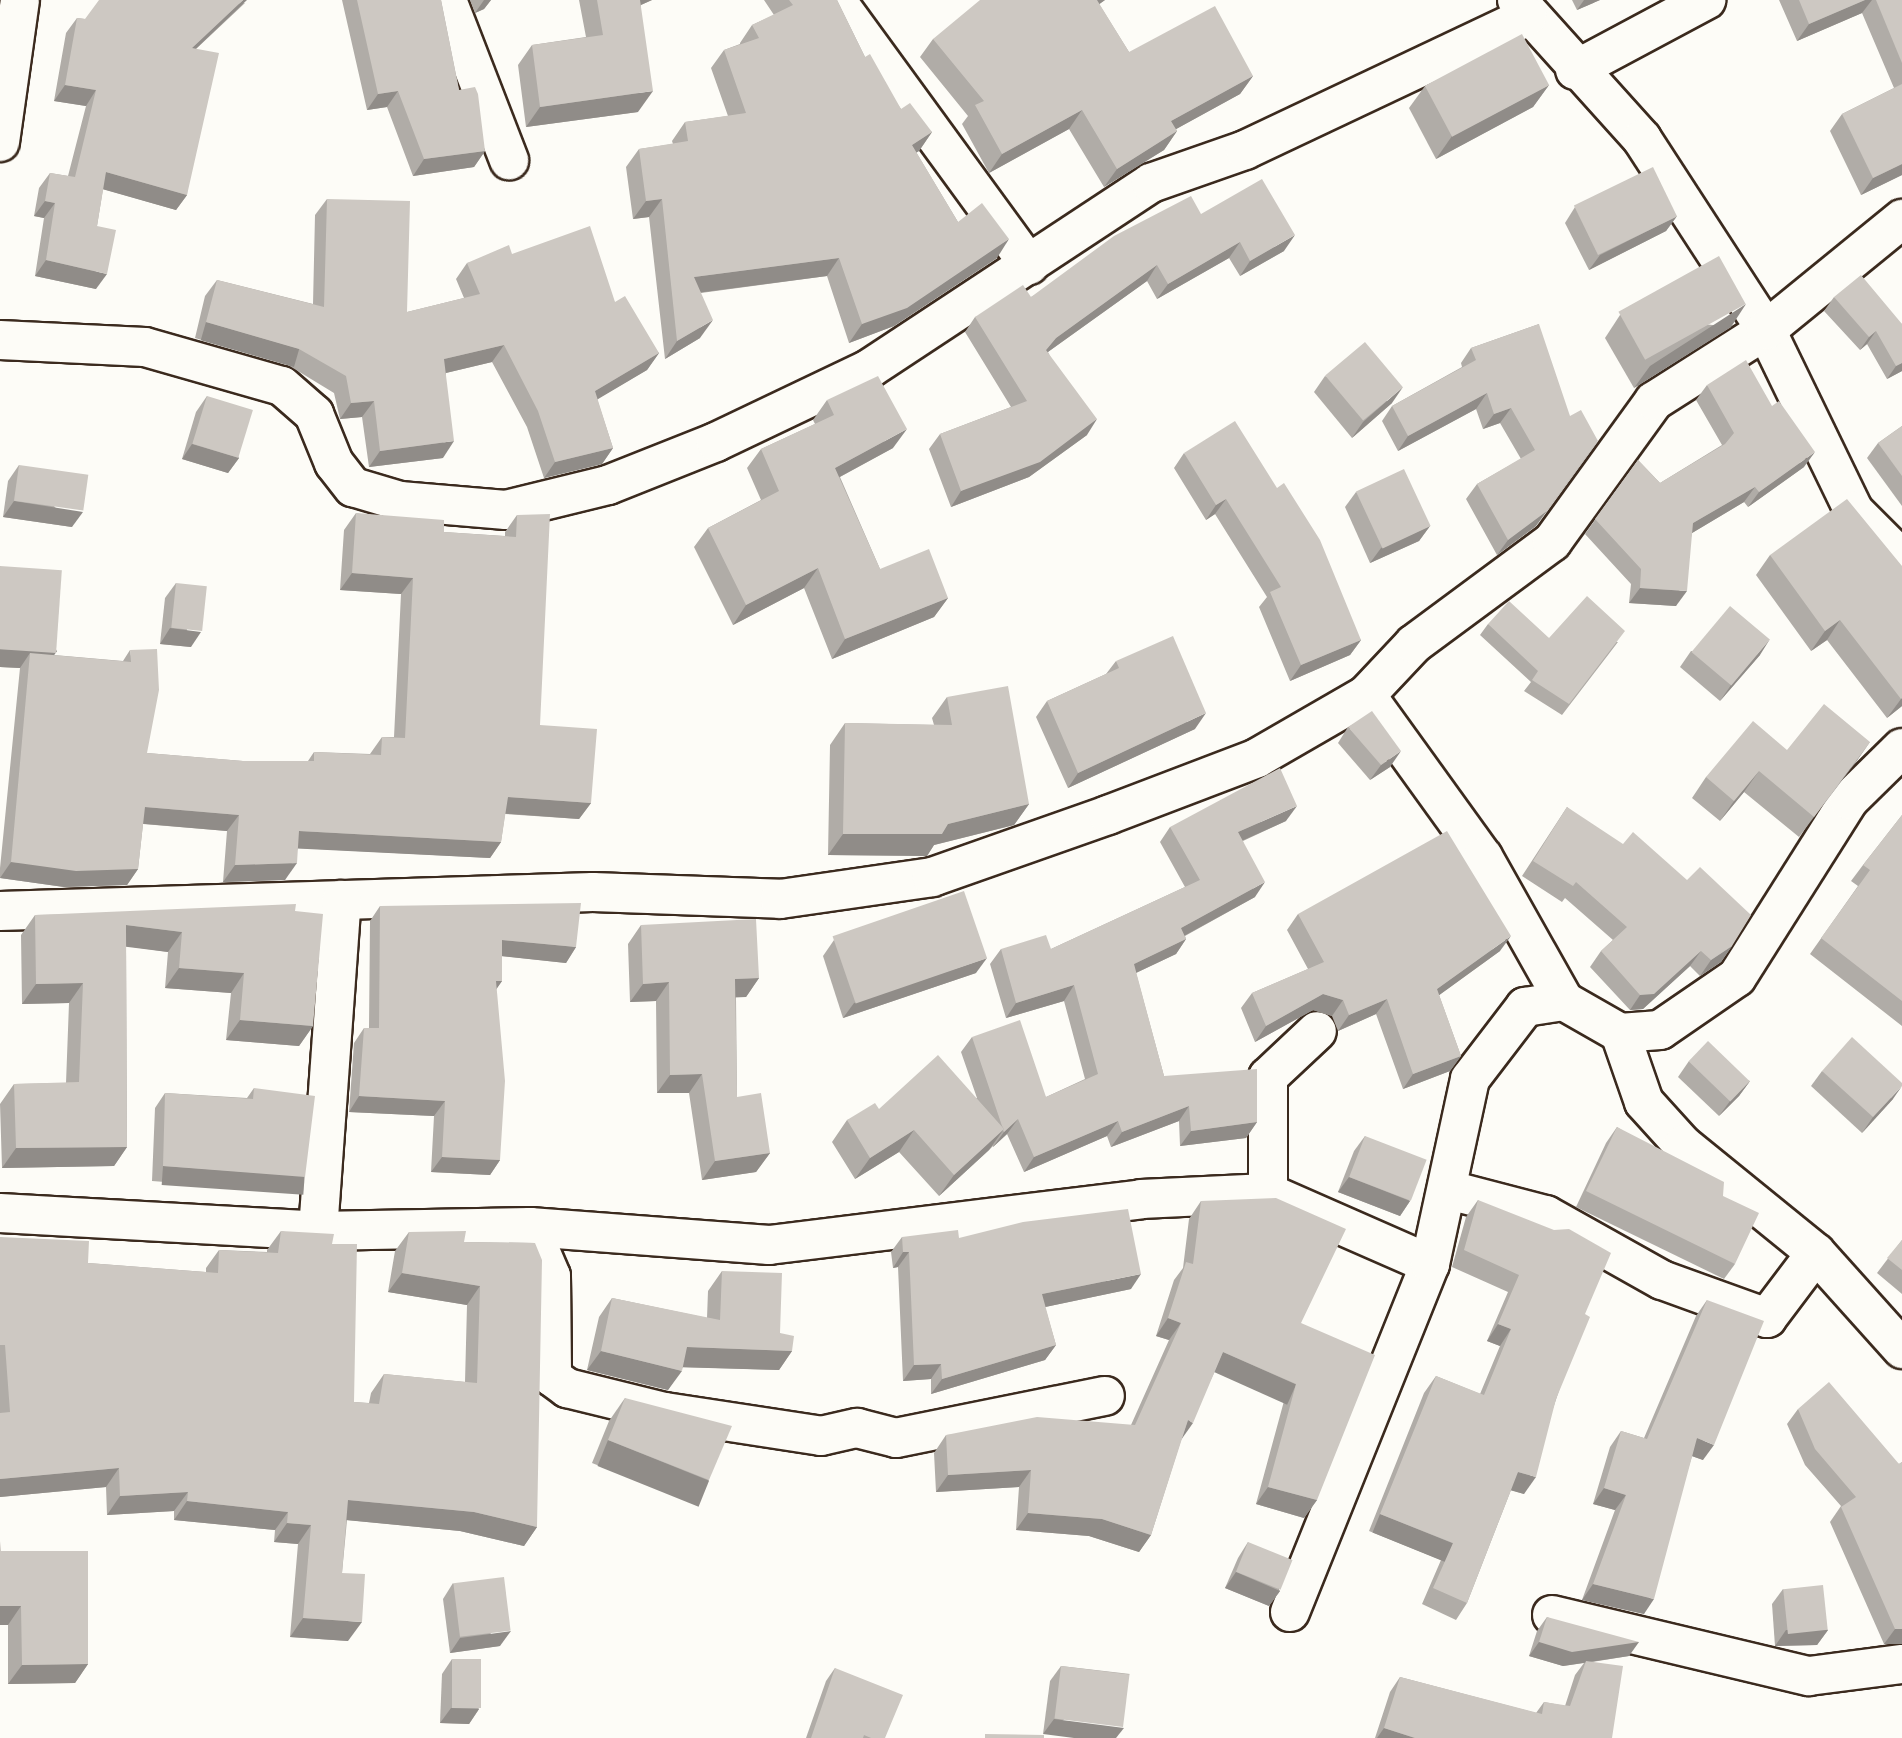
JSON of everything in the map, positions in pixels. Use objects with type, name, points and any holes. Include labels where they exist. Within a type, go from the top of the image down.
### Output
[{"type":"street","points":[[0,142],[20,0]]},
{"type":"street","points":[[447,0],[509,160]]},
{"type":"street","points":[[836,0],[1029,265]]},
{"type":"street","points":[[1575,70],[1706,0]]},
{"type":"street","points":[[0,340],[145,347],[282,386],[314,414],[334,463],[353,487],[400,501],[506,510],[608,485],[716,442],[869,369],[1151,183],[1245,150],[1522,9],[1575,70],[1642,139],[1766,330],[1854,511],[1902,559]]},
{"type":"street","points":[[0,911],[593,892],[780,899],[932,877],[1256,758],[1366,695],[1414,644],[1552,542],[1654,401],[1766,330],[1902,219]]},
{"type":"street","points":[[1366,695],[1483,857],[1564,1001],[1620,1033],[1660,1030],[1737,977],[1849,800],[1902,748]]},
{"type":"street","points":[[318,1231],[342,900]]},
{"type":"street","points":[[1290,1612],[1430,1264],[1449,1190],[1471,1079],[1525,1007],[1564,1001]]},
{"type":"street","points":[[1268,1193],[1268,1077],[1317,1031]]},
{"type":"street","points":[[1620,1033],[1644,1102],[1683,1145],[1816,1253],[1902,1349]]},
{"type":"street","points":[[1449,1190],[1546,1215],[1662,1279],[1768,1318],[1816,1253]]},
{"type":"street","points":[[0,1213],[318,1231],[530,1227],[769,1245],[1141,1199],[1268,1193],[1430,1264]]},
{"type":"street","points":[[530,1227],[551,1276],[552,1377],[567,1388],[665,1412],[808,1434],[857,1428],[896,1438],[1105,1396]]},
{"type":"street","points":[[1552,1615],[1809,1676],[1902,1664]]},
{"type":"building","points":[[99,0],[243,0],[192,48],[219,53],[187,195],[106,172],[97,226],[116,230],[107,274],[46,260],[55,203],[45,201],[50,173],[75,177],[96,90],[65,85],[77,18],[85,19]]},
{"type":"building","points":[[357,0],[441,0],[459,90],[475,87],[478,94],[485,151],[424,159],[398,91],[378,94]]},
{"type":"building","points":[[597,0],[640,0],[653,91],[540,107],[532,45],[603,35]]},
{"type":"building","points":[[789,0],[837,0],[865,57],[870,54],[901,109],[910,103],[932,132],[912,145],[958,222],[982,203],[1009,239],[907,308],[862,324],[839,258],[694,277],[713,320],[677,341],[662,199],[646,201],[639,149],[688,141],[685,122],[746,113],[724,50],[759,38],[752,25],[793,5]]},
{"type":"building","points":[[980,0],[1097,0],[1129,52],[1215,6],[1253,76],[1171,121],[1177,131],[1117,169],[1082,110],[1002,154],[975,105],[984,101],[933,39]]},
{"type":"building","points":[[1799,0],[1865,0],[1809,24]]},
{"type":"building","points":[[1876,0],[1902,0],[1902,63]]},
{"type":"building","points":[[1522,34],[1549,85],[1452,137],[1425,86]]},
{"type":"building","points":[[1902,84],[1902,164],[1873,178],[1842,114]]},
{"type":"building","points":[[1653,167],[1677,216],[1598,255],[1574,206]]},
{"type":"building","points":[[1262,179],[1295,235],[1250,261],[1240,242],[1168,284],[1157,265],[1056,338],[1046,350],[1097,419],[1040,462],[961,491],[940,434],[1027,401],[975,317],[1023,285],[1031,297],[1114,236],[1191,196],[1201,214]]},
{"type":"building","points":[[327,199],[410,201],[407,312],[480,294],[467,263],[509,245],[512,254],[590,226],[615,302],[625,296],[659,353],[595,391],[613,448],[555,462],[538,411],[504,345],[444,359],[454,441],[380,451],[374,401],[351,403],[346,376],[299,349],[206,322],[217,280],[324,307]]},
{"type":"building","points":[[1719,256],[1746,304],[1645,360],[1618,312]]},
{"type":"building","points":[[1861,275],[1902,324],[1902,363],[1896,366],[1876,331],[1869,337],[1834,297]]},
{"type":"building","points":[[1539,324],[1570,416],[1581,410],[1598,441],[1547,511],[1508,540],[1477,484],[1535,450],[1511,408],[1494,414],[1487,393],[1408,436],[1392,406],[1476,360],[1471,348]]},
{"type":"building","points":[[1365,342],[1403,387],[1363,421],[1325,375]]},
{"type":"building","points":[[1746,360],[1772,406],[1779,401],[1815,452],[1759,492],[1755,487],[1693,523],[1687,591],[1640,588],[1641,569],[1595,519],[1638,460],[1660,483],[1725,444],[1734,433],[1707,385]]},
{"type":"building","points":[[878,376],[907,429],[835,468],[880,569],[929,549],[948,598],[845,639],[818,568],[746,605],[708,528],[779,491],[761,449],[834,415],[827,400]]},
{"type":"building","points":[[207,396],[253,410],[238,458],[192,444]]},
{"type":"building","points":[[1235,421],[1277,488],[1284,483],[1320,540],[1361,640],[1301,665],[1270,592],[1281,587],[1226,499],[1216,505],[1184,453]]},
{"type":"building","points":[[1902,426],[1902,476],[1878,443]]},
{"type":"building","points":[[19,465],[88,475],[83,510],[14,501]]},
{"type":"building","points":[[1404,469],[1431,526],[1383,548],[1356,491]]},
{"type":"building","points":[[1847,499],[1902,566],[1901,699],[1840,620],[1825,631],[1770,555]]},
{"type":"building","points":[[356,513],[444,520],[444,532],[516,537],[517,515],[550,514],[540,725],[597,729],[591,803],[508,797],[501,842],[299,831],[297,863],[235,865],[239,815],[145,807],[138,869],[76,871],[11,862],[30,653],[131,662],[130,650],[157,649],[159,690],[147,753],[243,761],[314,761],[314,752],[381,755],[382,737],[405,738],[413,578],[352,573]]},
{"type":"building","points":[[0,566],[62,570],[56,653],[0,649]]},
{"type":"building","points":[[176,583],[207,586],[202,631],[171,628]]},
{"type":"building","points":[[1587,596],[1625,631],[1569,704],[1532,680],[1538,671],[1488,624],[1509,601],[1549,638]]},
{"type":"building","points":[[1730,606],[1770,639],[1731,685],[1691,652]]},
{"type":"building","points":[[1173,636],[1206,713],[1078,773],[1047,701],[1119,668],[1116,661]]},
{"type":"building","points":[[1008,686],[1029,804],[948,824],[942,834],[843,834],[845,723],[952,725],[947,697]]},
{"type":"building","points":[[1824,704],[1870,742],[1814,817],[1759,771],[1734,801],[1706,777],[1753,721],[1787,750]]},
{"type":"building","points":[[1372,711],[1401,751],[1381,765],[1348,727]]},
{"type":"building","points":[[1280,768],[1297,806],[1238,832],[1265,882],[1181,928],[1186,939],[1134,964],[1164,1076],[1257,1069],[1257,1122],[1191,1131],[1189,1106],[1122,1132],[1118,1121],[1034,1157],[1018,1119],[1004,1132],[972,1037],[1020,1020],[1046,1097],[1098,1074],[1074,985],[1016,1003],[1001,949],[1046,935],[1051,949],[1200,880],[1170,827]]},
{"type":"building","points":[[1567,807],[1623,844],[1633,832],[1687,880],[1700,867],[1751,915],[1732,946],[1711,960],[1701,951],[1654,994],[1640,995],[1601,951],[1627,927],[1576,882],[1573,886],[1533,861]]},
{"type":"building","points":[[1902,815],[1902,1001],[1821,938],[1870,870],[1863,865]]},
{"type":"building","points":[[1447,831],[1511,936],[1437,989],[1461,1056],[1413,1074],[1387,999],[1349,1015],[1343,1000],[1323,994],[1266,1026],[1252,993],[1324,962],[1298,914]]},
{"type":"building","points":[[964,891],[987,958],[856,1003],[833,936]]},
{"type":"building","points":[[581,903],[576,947],[502,940],[502,981],[496,981],[505,1081],[500,1160],[442,1157],[445,1101],[359,1096],[364,1028],[379,1028],[380,906]]},
{"type":"building","points":[[296,904],[295,911],[323,914],[313,1026],[240,1020],[244,973],[179,968],[182,932],[126,925],[127,1147],[16,1148],[14,1084],[79,1082],[83,983],[36,984],[35,915]]},
{"type":"building","points":[[756,919],[759,978],[735,979],[737,1097],[761,1093],[770,1153],[715,1161],[702,1074],[670,1075],[669,982],[643,984],[641,925]]},
{"type":"building","points":[[1852,1037],[1902,1083],[1873,1117],[1822,1071]]},
{"type":"building","points":[[1708,1041],[1750,1081],[1730,1101],[1689,1061]]},
{"type":"building","points":[[938,1055],[1004,1129],[954,1175],[914,1130],[870,1158],[847,1120],[875,1103],[879,1109]]},
{"type":"building","points":[[254,1088],[315,1096],[305,1177],[163,1166],[165,1093],[253,1099]]},
{"type":"building","points":[[1617,1127],[1724,1182],[1723,1196],[1759,1213],[1735,1264],[1586,1191]]},
{"type":"building","points":[[1365,1136],[1427,1160],[1411,1201],[1349,1177]]},
{"type":"building","points":[[1276,1198],[1346,1229],[1301,1323],[1375,1355],[1317,1500],[1268,1487],[1296,1384],[1223,1352],[1193,1423],[1188,1420],[1151,1535],[1102,1519],[1028,1513],[1031,1470],[948,1475],[946,1435],[1037,1417],[1135,1425],[1181,1323],[1168,1318],[1186,1262],[1193,1264],[1201,1201]]},
{"type":"building","points":[[1478,1200],[1554,1230],[1569,1229],[1611,1253],[1585,1314],[1590,1317],[1556,1399],[1536,1477],[1518,1472],[1467,1603],[1433,1588],[1453,1543],[1380,1514],[1436,1376],[1484,1395],[1511,1329],[1498,1324],[1519,1275],[1464,1250]]},
{"type":"building","points":[[1128,1209],[1141,1274],[1042,1294],[1056,1345],[942,1379],[941,1364],[914,1365],[909,1252],[903,1252],[902,1237],[958,1230],[959,1238],[1023,1222]]},
{"type":"building","points":[[281,1231],[334,1234],[332,1244],[357,1244],[354,1402],[379,1404],[384,1374],[477,1383],[480,1286],[402,1273],[409,1232],[466,1231],[464,1242],[535,1243],[542,1260],[537,1527],[474,1512],[348,1500],[342,1573],[365,1574],[362,1622],[303,1618],[311,1525],[287,1523],[288,1512],[187,1501],[188,1492],[120,1496],[119,1468],[0,1479],[0,1413],[10,1412],[5,1345],[0,1345],[0,1237],[89,1241],[88,1263],[218,1273],[219,1250],[278,1253]]},
{"type":"building","points":[[1902,1240],[1902,1270],[1887,1258]]},
{"type":"building","points":[[722,1271],[782,1273],[780,1333],[794,1336],[792,1351],[687,1347],[682,1371],[601,1351],[612,1298],[720,1320]]},
{"type":"building","points":[[1707,1300],[1764,1321],[1714,1445],[1697,1438],[1654,1599],[1593,1584],[1626,1495],[1604,1488],[1621,1431],[1647,1439]]},
{"type":"building","points":[[1829,1382],[1899,1464],[1902,1462],[1902,1629],[1895,1629],[1841,1507],[1856,1497],[1815,1449],[1798,1409]]},
{"type":"building","points":[[625,1398],[732,1426],[709,1480],[608,1440]]},
{"type":"building","points":[[0,1541],[1,1551],[88,1551],[88,1664],[22,1665],[21,1606],[0,1606]]},
{"type":"building","points":[[1248,1542],[1293,1560],[1281,1590],[1236,1572]]},
{"type":"building","points":[[504,1577],[511,1631],[460,1637],[453,1583]]},
{"type":"building","points":[[1823,1585],[1828,1630],[1788,1634],[1783,1589]]},
{"type":"building","points":[[1547,1617],[1639,1642],[1572,1652],[1539,1642]]},
{"type":"building","points":[[452,1659],[481,1659],[481,1708],[452,1708]]},
{"type":"building","points":[[1586,1661],[1623,1666],[1612,1738],[1415,1738],[1384,1728],[1400,1677],[1542,1714],[1544,1702],[1570,1706]]},
{"type":"building","points":[[1061,1666],[1129,1674],[1123,1727],[1055,1719]]},
{"type":"building","points":[[835,1668],[903,1695],[885,1738],[864,1735],[863,1738],[811,1738]]},
{"type":"building","points":[[985,1734],[1044,1735],[1044,1738],[985,1738]]}]
